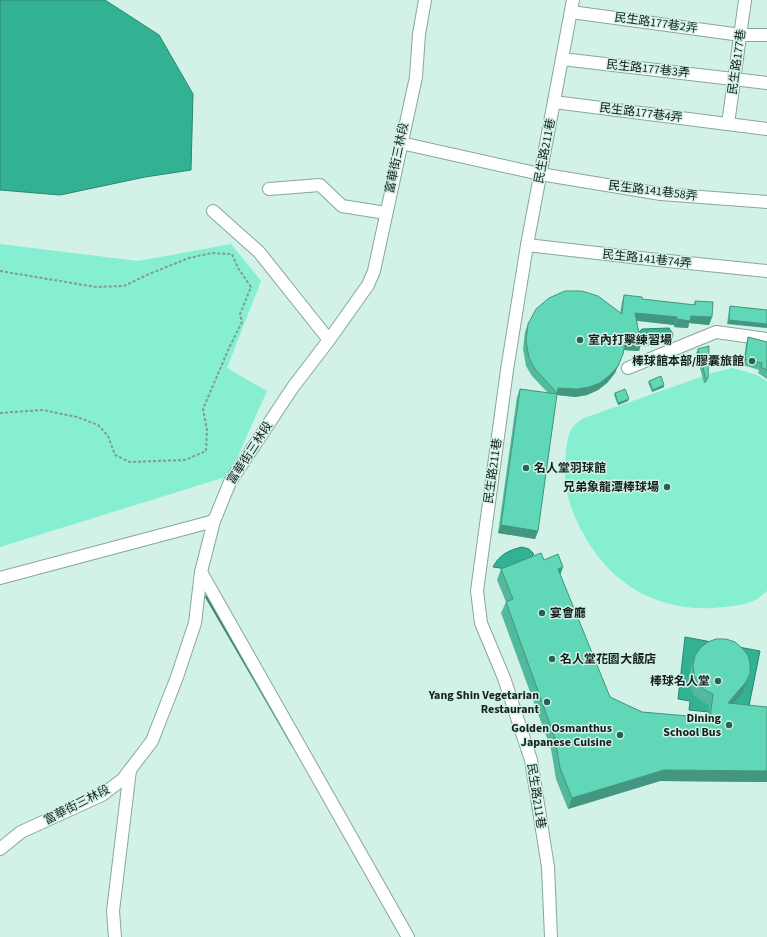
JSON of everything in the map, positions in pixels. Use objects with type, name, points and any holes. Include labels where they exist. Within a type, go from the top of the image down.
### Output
[{"type":"street","name":"富華街三林段","points":[[0,849],[21,832],[102,794],[123,779],[152,741],[178,677],[195,623],[201,572],[214,521],[230,482],[293,387],[368,285],[374,270],[416,77],[419,34],[425,0]]},
{"type":"street","name":"民生路177巷","points":[[728,124],[746,0]]},
{"type":"street","name":"民生路177巷2弄","points":[[572,6],[741,35],[767,35]]},
{"type":"street","name":"民生路211巷","points":[[551,937],[548,867],[530,760],[504,678],[481,623],[477,591],[506,378],[527,245],[572,6]]},
{"type":"street","name":"民生路177巷3弄","points":[[562,59],[767,83]]},
{"type":"street","name":"民生路177巷4弄","points":[[554,102],[767,129]]},
{"type":"street","name":"民生路141巷58弄","points":[[401,143],[540,174],[662,194],[767,202]]},
{"type":"street","points":[[269,189],[320,185],[342,206],[386,214]]},
{"type":"street","points":[[213,211],[259,252],[329,340]]},
{"type":"street","name":"民生路141巷74弄","points":[[527,245],[767,271]]},
{"type":"street","points":[[628,368],[716,332],[767,339]]},
{"type":"street","points":[[0,578],[214,521]]},
{"type":"street","points":[[201,572],[408,937]]},
{"type":"street","points":[[115,937],[112,912],[131,769]]},
{"type":"path","points":[[0,271],[96,287],[124,286],[189,258],[212,253],[232,254],[238,268],[251,287],[240,314],[242,322],[229,348],[203,409],[207,430],[206,451],[185,460],[130,462],[115,455],[108,436],[98,425],[77,417],[43,410],[0,413]]},
{"type":"shaded area","points":[[0,0],[105,0],[159,35],[193,94],[191,170],[145,177],[60,195],[0,190]]},
{"type":"shaded area","points":[[0,244],[138,261],[231,244],[261,281],[227,368],[267,391],[229,476],[0,547]]},
{"type":"shaded area","points":[[669,328],[673,334],[672,339],[644,346],[639,340],[638,333],[642,329]]},
{"type":"shaded area","name":"兄弟象龍潭棒球場","points":[[733,368],[757,375],[767,381],[767,591],[755,600],[734,606],[692,608],[673,605],[654,599],[637,591],[622,580],[608,568],[584,535],[574,515],[566,485],[565,464],[568,437],[575,425],[584,418],[715,372]]},
{"type":"shaded area","points":[[522,547],[529,549],[534,554],[529,559],[507,569],[493,567],[498,559],[505,554]]},
{"type":"shaded area","points":[[685,637],[760,651],[747,716],[689,710],[690,701],[678,699]]},
{"type":"building","name":"室內打擊練習場","points":[[565,291],[582,291],[598,296],[622,314],[624,295],[642,297],[642,299],[695,305],[695,301],[713,302],[712,317],[691,316],[690,321],[677,319],[677,317],[635,313],[641,344],[625,342],[623,354],[618,366],[600,383],[577,389],[558,388],[557,393],[535,369],[529,358],[526,341],[528,324],[536,309],[549,298]]},
{"type":"building","points":[[730,306],[767,310],[767,324],[729,320]]},
{"type":"building","points":[[748,337],[767,342],[767,370],[761,367],[762,363],[745,359]]},
{"type":"building","points":[[709,346],[708,378],[706,379],[698,349]]},
{"type":"building","points":[[661,376],[664,385],[653,390],[649,381]]},
{"type":"building","name":"名人堂羽球館","points":[[520,389],[557,394],[538,531],[501,525]]},
{"type":"building","points":[[625,389],[629,399],[618,403],[615,393]]},
{"type":"building","name":"名人堂花園大飯店","points":[[541,553],[544,560],[558,554],[563,567],[558,569],[610,697],[642,712],[710,718],[713,694],[705,690],[698,683],[694,675],[693,665],[695,656],[700,648],[708,642],[716,639],[726,639],[735,642],[742,648],[748,655],[750,674],[746,682],[728,703],[767,707],[767,771],[664,770],[572,798],[560,768],[555,738],[506,602],[513,599],[501,569]]},
{"type":"waterway","points":[[207,597],[293,745]]},
{"type":"place","name":"室內打擊練習場","points":[[580,340]]},
{"type":"place","name":"棒球館本部/膠囊旅館","points":[[752,361]]},
{"type":"place","name":"名人堂羽球館","points":[[526,468]]},
{"type":"place","name":"兄弟象龍潭棒球場","points":[[667,487]]},
{"type":"place","name":"宴會廳","points":[[542,613]]},
{"type":"place","name":"名人堂花園大飯店","points":[[552,659]]},
{"type":"place","name":"棒球名人堂","points":[[718,681]]},
{"type":"place","name":"Yang Shin Vegetarian Restaurant","points":[[547,702]]},
{"type":"place","name":"Dining School Bus","points":[[729,725]]},
{"type":"place","name":"Golden Osmanthus Japanese Cuisine","points":[[620,735]]}]
